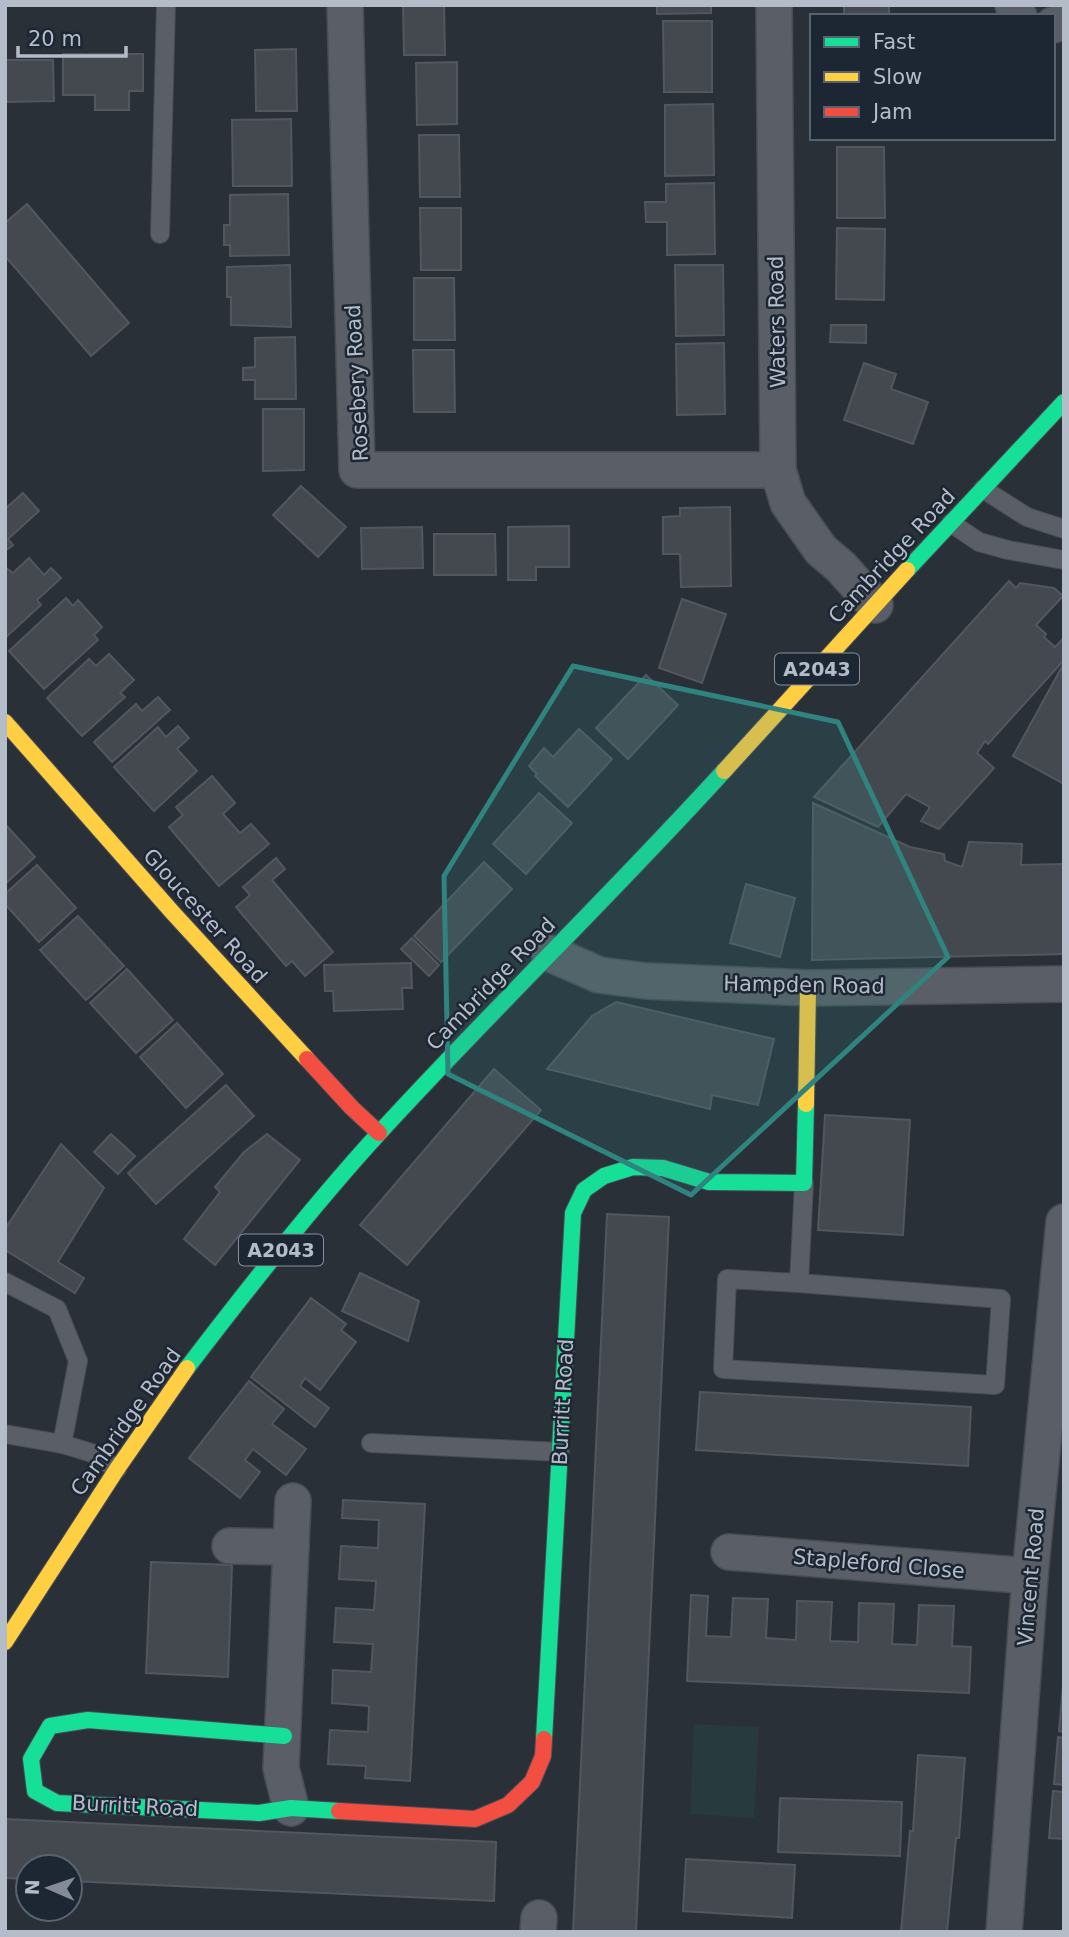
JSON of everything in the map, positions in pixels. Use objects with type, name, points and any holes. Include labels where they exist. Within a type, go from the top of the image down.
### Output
[{"type":"street","name":"Rosebery Road","points":[[345,5],[357,470],[778,470]]},
{"type":"street","name":"Waters Road","points":[[774,5],[778,470],[788,503],[814,541],[875,605]]},
{"type":"street","name":"Cambridge Road","points":[[5,1642],[117,1469],[186,1370],[247,1290],[379,1133],[549,953],[644,859],[1064,402]]},
{"type":"street","name":"Gloucester Road","points":[[5,722],[173,913],[352,1108],[379,1133]]},
{"type":"street","name":"Hampden Road","points":[[549,953],[598,975],[646,981],[808,988],[1064,984]]},
{"type":"street","points":[[804,1183],[808,988]]},
{"type":"street","name":"Burritt Road","points":[[284,1735],[88,1720],[50,1726],[31,1759],[36,1791],[57,1802],[259,1813],[291,1808],[475,1819],[508,1805],[532,1782],[542,1756],[573,1213],[584,1190],[604,1176],[633,1167],[663,1168],[709,1182],[804,1183]]},
{"type":"street","name":"Vincent Road","points":[[1004,1932],[1030,1576],[1064,1222]]},
{"type":"street","points":[[291,1808],[281,1768],[293,1501]]},
{"type":"street","points":[[230,1546],[291,1547]]},
{"type":"street","name":"Stapleford Close","points":[[729,1552],[1030,1576]]},
{"type":"lane","points":[[160,234],[166,5]]},
{"type":"lane","points":[[983,489],[1027,517],[1064,529]]},
{"type":"lane","points":[[951,523],[979,542],[1064,560]]},
{"type":"lane","points":[[799,1283],[804,1183]]},
{"type":"lane","points":[[727,1279],[799,1283],[1001,1299],[995,1385],[723,1369],[727,1279]]},
{"type":"lane","points":[[5,1282],[57,1309],[78,1361],[62,1444]]},
{"type":"lane","points":[[5,1434],[92,1452],[117,1469]]},
{"type":"lane","points":[[371,1443],[560,1452]]},
{"type":"highlighted area","points":[[573,666],[838,722],[948,957],[691,1195],[448,1074],[444,876]]},
{"type":"green space","points":[[694,1724],[759,1727],[754,1818],[690,1814]]},
{"type":"building","points":[[403,5],[444,5],[445,55],[404,55]]},
{"type":"building","points":[[657,5],[711,5],[711,13],[657,14]]},
{"type":"building","points":[[844,5],[889,5],[889,14],[844,14]]},
{"type":"building","points":[[663,21],[712,21],[712,92],[664,92]]},
{"type":"building","points":[[296,49],[297,111],[256,111],[255,50]]},
{"type":"building","points":[[63,54],[143,54],[143,91],[129,91],[129,110],[95,110],[95,95],[63,95]]},
{"type":"building","points":[[5,60],[53,60],[54,101],[5,102]]},
{"type":"building","points":[[457,62],[457,124],[417,125],[416,63]]},
{"type":"building","points":[[713,104],[714,175],[665,176],[665,105]]},
{"type":"building","points":[[291,119],[292,186],[233,186],[232,120]]},
{"type":"building","points":[[419,135],[459,135],[460,197],[420,197]]},
{"type":"building","points":[[837,147],[884,147],[885,218],[837,218]]},
{"type":"building","points":[[714,183],[715,254],[667,255],[667,222],[646,222],[645,202],[666,202],[666,184]]},
{"type":"building","points":[[288,194],[289,255],[230,256],[230,245],[224,245],[224,225],[230,225],[230,195]]},
{"type":"building","points":[[27,204],[129,323],[91,356],[5,256],[5,223]]},
{"type":"building","points":[[420,208],[461,208],[461,270],[421,270]]},
{"type":"building","points":[[837,228],[885,229],[884,300],[836,299]]},
{"type":"building","points":[[290,265],[291,327],[231,325],[227,267]]},
{"type":"building","points":[[675,265],[723,265],[724,335],[676,336]]},
{"type":"building","points":[[414,278],[454,278],[455,340],[414,340]]},
{"type":"building","points":[[831,325],[866,325],[866,343],[830,342]]},
{"type":"building","points":[[295,337],[296,399],[255,399],[255,380],[243,380],[243,368],[255,367],[255,338]]},
{"type":"building","points":[[724,343],[725,414],[677,415],[676,344]]},
{"type":"building","points":[[413,350],[454,350],[455,412],[414,412]]},
{"type":"building","points":[[864,363],[896,374],[891,389],[928,402],[913,444],[844,420]]},
{"type":"building","points":[[263,409],[304,409],[304,470],[263,471]]},
{"type":"building","points":[[301,486],[346,527],[318,557],[273,515]]},
{"type":"building","points":[[23,493],[39,511],[8,539],[13,545],[5,551],[5,509]]},
{"type":"building","points":[[730,507],[731,586],[681,587],[680,554],[663,554],[663,517],[680,516],[680,508]]},
{"type":"building","points":[[569,526],[569,567],[536,567],[536,580],[508,580],[508,527]]},
{"type":"building","points":[[422,527],[423,568],[362,569],[361,528]]},
{"type":"building","points":[[434,534],[495,534],[496,575],[434,575]]},
{"type":"building","points":[[29,558],[44,575],[51,568],[61,578],[37,600],[41,605],[5,638],[5,567],[13,573]]},
{"type":"building","points":[[1009,581],[1016,588],[1020,583],[1054,588],[1063,596],[1036,625],[1055,647],[1064,638],[1064,660],[988,744],[985,741],[977,753],[994,768],[939,829],[921,821],[930,807],[906,794],[878,827],[814,797]]},
{"type":"building","points":[[66,598],[73,606],[78,600],[102,627],[94,635],[98,640],[44,689],[9,651]]},
{"type":"building","points":[[682,599],[726,614],[702,683],[659,668]]},
{"type":"building","points":[[109,654],[134,680],[120,693],[125,697],[82,736],[47,698],[89,659],[96,666]]},
{"type":"building","points":[[1064,663],[1064,784],[1013,756]]},
{"type":"building","points":[[646,675],[678,705],[628,759],[596,728]]},
{"type":"building","points":[[158,697],[170,710],[112,762],[94,742],[136,704],[142,711]]},
{"type":"building","points":[[178,726],[189,738],[177,749],[197,771],[154,811],[114,767],[158,727],[166,737]]},
{"type":"building","points":[[579,729],[612,759],[568,807],[535,776],[537,774],[529,766],[544,748],[553,757]]},
{"type":"building","points":[[212,776],[235,803],[223,814],[240,833],[251,824],[269,844],[219,886],[169,827],[183,815],[176,807]]},
{"type":"building","points":[[539,793],[572,823],[526,874],[493,844]]},
{"type":"building","points":[[813,803],[910,847],[944,854],[945,861],[962,867],[969,842],[1022,844],[1021,865],[1064,864],[1064,954],[812,960]]},
{"type":"building","points":[[5,824],[35,857],[5,884]]},
{"type":"building","points":[[276,858],[285,869],[272,880],[333,952],[305,976],[292,961],[286,966],[236,907],[250,895],[243,887]]},
{"type":"building","points":[[484,862],[512,889],[441,962],[414,936]]},
{"type":"building","points":[[37,865],[76,908],[39,942],[5,904],[5,894]]},
{"type":"building","points":[[746,884],[795,898],[780,957],[730,943]]},
{"type":"building","points":[[78,916],[124,966],[86,1000],[40,950]]},
{"type":"building","points":[[412,938],[439,965],[429,976],[401,949]]},
{"type":"building","points":[[411,963],[412,988],[402,988],[403,1009],[334,1011],[333,991],[325,991],[324,965]]},
{"type":"building","points":[[127,969],[173,1020],[136,1053],[90,1003]]},
{"type":"building","points":[[616,1002],[774,1039],[758,1105],[712,1095],[710,1109],[547,1069],[592,1016]]},
{"type":"building","points":[[177,1023],[223,1074],[186,1108],[140,1057]]},
{"type":"building","points":[[494,1069],[541,1110],[407,1265],[360,1225]]},
{"type":"building","points":[[226,1085],[254,1116],[156,1204],[128,1173]]},
{"type":"building","points":[[825,1115],[910,1120],[903,1235],[818,1230]]},
{"type":"building","points":[[111,1134],[135,1156],[118,1174],[94,1152]]},
{"type":"building","points":[[267,1134],[300,1160],[215,1265],[184,1239],[220,1192],[215,1187],[244,1152]]},
{"type":"building","points":[[61,1144],[104,1188],[58,1262],[84,1278],[75,1293],[5,1250],[5,1229]]},
{"type":"building","points":[[607,1214],[669,1217],[636,1932],[573,1932]]},
{"type":"building","points":[[360,1273],[419,1301],[408,1341],[342,1311]]},
{"type":"building","points":[[311,1298],[346,1324],[341,1330],[356,1342],[320,1390],[305,1378],[300,1386],[329,1408],[315,1427],[251,1377]]},
{"type":"building","points":[[249,1381],[284,1409],[272,1424],[306,1449],[286,1475],[253,1449],[245,1460],[260,1472],[240,1498],[189,1458]]},
{"type":"building","points":[[700,1392],[971,1407],[968,1466],[696,1450]]},
{"type":"building","points":[[343,1500],[425,1504],[410,1781],[365,1778],[366,1766],[328,1764],[330,1730],[368,1732],[369,1706],[332,1703],[333,1670],[371,1672],[373,1644],[334,1642],[336,1608],[374,1610],[376,1581],[339,1579],[341,1546],[378,1548],[379,1520],[342,1518]]},
{"type":"building","points":[[151,1562],[232,1565],[228,1677],[146,1673]]},
{"type":"building","points":[[691,1595],[708,1596],[706,1636],[731,1637],[733,1598],[768,1599],[766,1638],[796,1640],[797,1601],[832,1602],[830,1641],[858,1642],[859,1603],[894,1604],[892,1644],[917,1645],[919,1605],[954,1606],[952,1646],[971,1647],[969,1693],[687,1681]]},
{"type":"building","points":[[1064,1685],[1064,1732],[1059,1731]]},
{"type":"building","points":[[1058,1737],[1064,1738],[1064,1785],[1054,1784]]},
{"type":"building","points":[[918,1755],[965,1758],[959,1838],[956,1838],[947,1932],[901,1932],[910,1831],[913,1831]]},
{"type":"building","points":[[1053,1791],[1064,1792],[1064,1839],[1049,1838]]},
{"type":"building","points":[[780,1798],[902,1802],[900,1856],[778,1852]]},
{"type":"building","points":[[5,1819],[496,1842],[494,1901],[84,1882],[84,1853],[14,1853],[14,1878],[5,1878]]},
{"type":"building","points":[[686,1859],[795,1865],[792,1918],[683,1911]]},
{"type":"traffic: fast","points":[[907,570],[1064,402]]},
{"type":"traffic: fast","points":[[187,1368],[281,1247],[356,1159],[724,771]]},
{"type":"traffic: fast","points":[[544,1739],[573,1213],[584,1190],[604,1176],[633,1167],[663,1168],[709,1182],[804,1183],[806,1104]]},
{"type":"traffic: fast","points":[[284,1736],[88,1720],[50,1726],[31,1759],[35,1791],[57,1803],[259,1813],[291,1808],[339,1811]]},
{"type":"traffic: slow","points":[[724,771],[907,570]]},
{"type":"traffic: slow","points":[[5,722],[173,913],[307,1059]]},
{"type":"traffic: slow","points":[[806,1104],[808,988]]},
{"type":"traffic: slow","points":[[5,1642],[117,1469],[187,1368]]},
{"type":"traffic: jam","points":[[307,1059],[379,1133]]},
{"type":"traffic: jam","points":[[339,1811],[475,1819],[508,1805],[532,1782],[543,1756],[544,1739]]}]
